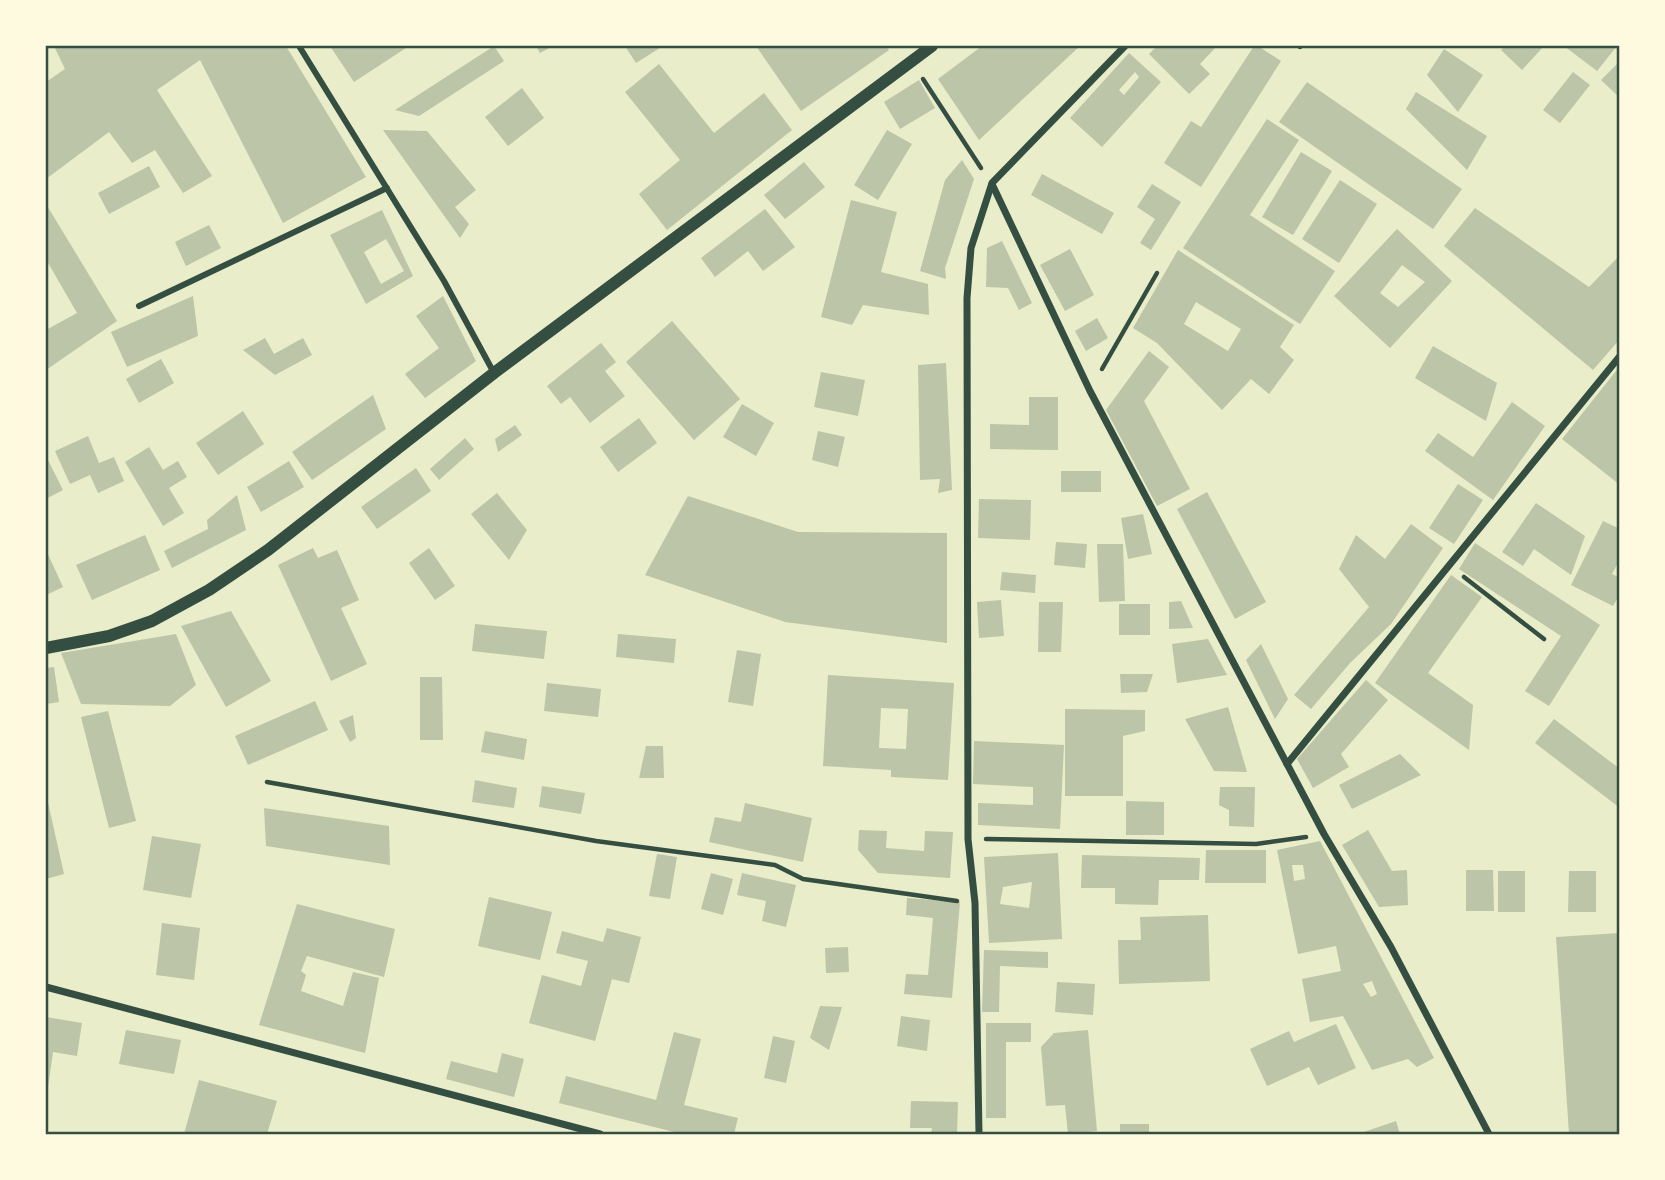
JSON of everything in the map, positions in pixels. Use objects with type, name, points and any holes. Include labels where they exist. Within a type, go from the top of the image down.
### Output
[{"type":"street","points":[[299,46],[444,281],[494,373]]},
{"type":"street","points":[[46,648],[109,636],[152,621],[209,590],[268,550],[494,373],[932,46]]},
{"type":"street","points":[[979,1135],[975,904],[968,839],[967,298],[971,248],[992,183],[1125,46]]},
{"type":"street","points":[[992,183],[1090,391],[1324,834],[1391,947],[1489,1135]]},
{"type":"street","points":[[139,306],[387,188]]},
{"type":"street","points":[[1287,764],[1619,356]]},
{"type":"street","points":[[46,987],[600,1135]]},
{"type":"path","points":[[911,61],[992,183]]},
{"type":"path","points":[[1090,391],[1157,273]]},
{"type":"path","points":[[1450,565],[1544,639]]},
{"type":"path","points":[[267,782],[596,841],[775,865],[803,880],[975,904]]},
{"type":"path","points":[[968,839],[1256,844],[1324,834]]},
{"type":"building","points":[[54,46],[286,46],[366,177],[283,223],[200,60],[157,90],[212,176],[183,193],[155,150],[132,163],[109,132],[46,179],[46,82],[65,69]]},
{"type":"building","points":[[330,46],[409,46],[354,82]]},
{"type":"building","points":[[494,46],[504,61],[419,116],[395,110]]},
{"type":"building","points":[[536,46],[553,46],[540,53]]},
{"type":"building","points":[[625,46],[663,46],[636,63]]},
{"type":"building","points":[[756,46],[886,46],[889,50],[801,111]]},
{"type":"building","points":[[982,46],[1080,46],[979,140],[938,79]]},
{"type":"building","points":[[1157,46],[1217,46],[1200,64],[1210,74],[1189,94],[1149,54]]},
{"type":"building","points":[[1254,46],[1281,61],[1201,187],[1164,163],[1191,121],[1201,127]]},
{"type":"building","points":[[1505,46],[1544,46],[1522,70],[1501,50]]},
{"type":"building","points":[[1564,46],[1617,46],[1597,71]]},
{"type":"building","points":[[1444,49],[1483,75],[1458,112],[1427,75]]},
{"type":"building","points":[[1129,53],[1161,82],[1102,147],[1070,118]],"holes":[[[1135,72],[1139,77],[1124,95],[1119,90]]]},
{"type":"building","points":[[1620,61],[1620,98],[1601,80]]},
{"type":"building","points":[[659,64],[714,133],[764,93],[792,130],[667,230],[639,194],[680,160],[625,92]]},
{"type":"building","points":[[1573,72],[1590,85],[1560,123],[1543,110]]},
{"type":"building","points":[[919,80],[935,108],[900,129],[884,102]]},
{"type":"building","points":[[1307,82],[1462,189],[1433,229],[1279,122]]},
{"type":"building","points":[[522,88],[544,118],[508,146],[485,117]]},
{"type":"building","points":[[1416,92],[1487,136],[1467,170],[1406,109]]},
{"type":"building","points":[[1267,119],[1299,140],[1250,215],[1335,271],[1300,324],[1183,248]]},
{"type":"building","points":[[383,130],[427,131],[476,190],[455,207],[469,224],[460,238]]},
{"type":"building","points":[[887,130],[912,144],[878,200],[854,185]]},
{"type":"building","points":[[1301,152],[1332,171],[1293,235],[1262,217]]},
{"type":"building","points":[[962,160],[974,179],[945,268],[946,279],[920,271],[945,180]]},
{"type":"building","points":[[804,162],[825,187],[785,219],[764,195]]},
{"type":"building","points":[[149,166],[160,187],[109,214],[98,193]]},
{"type":"building","points":[[1042,174],[1114,213],[1102,234],[1031,195]]},
{"type":"building","points":[[1340,180],[1377,204],[1339,263],[1302,239]]},
{"type":"building","points":[[1152,184],[1181,202],[1151,250],[1140,243],[1155,219],[1137,207]]},
{"type":"building","points":[[851,200],[897,212],[881,272],[928,284],[929,315],[863,305],[852,325],[821,317]]},
{"type":"building","points":[[46,204],[117,321],[46,370],[46,330],[77,313],[46,262]]},
{"type":"building","points":[[1475,208],[1589,287],[1620,255],[1620,339],[1593,370],[1444,246]]},
{"type":"building","points":[[765,209],[795,247],[763,271],[748,251],[715,277],[701,258]]},
{"type":"building","points":[[382,210],[413,276],[366,304],[330,235]],"holes":[[[386,239],[404,271],[381,284],[364,252]]]},
{"type":"building","points":[[209,225],[221,248],[186,266],[175,242]]},
{"type":"building","points":[[1397,229],[1452,281],[1390,348],[1334,296]],"holes":[[[1402,265],[1425,282],[1398,307],[1380,293]]]},
{"type":"building","points":[[1002,241],[1032,303],[1019,310],[1008,288],[986,287],[987,248]]},
{"type":"building","points":[[1070,249],[1094,295],[1065,311],[1040,265]]},
{"type":"building","points":[[1178,250],[1294,325],[1280,347],[1294,360],[1269,394],[1251,379],[1222,410],[1157,343],[1133,328]],"holes":[[[1196,302],[1241,329],[1228,351],[1184,324]]]},
{"type":"building","points":[[193,296],[198,336],[127,367],[111,332]]},
{"type":"building","points":[[443,296],[476,361],[425,398],[405,374],[439,348],[416,316]]},
{"type":"building","points":[[1097,318],[1108,338],[1086,351],[1075,331]]},
{"type":"building","points":[[672,321],[740,399],[694,440],[626,362]]},
{"type":"building","points":[[265,338],[274,354],[303,338],[312,355],[275,375],[243,350]]},
{"type":"building","points":[[601,343],[616,362],[605,371],[625,396],[590,423],[570,397],[561,404],[547,386]]},
{"type":"building","points":[[1433,346],[1497,383],[1486,421],[1415,378]]},
{"type":"building","points":[[1149,351],[1169,367],[1144,401],[1190,489],[1157,506],[1106,410]]},
{"type":"building","points":[[161,359],[174,383],[139,403],[126,379]]},
{"type":"building","points":[[946,363],[952,490],[938,493],[940,479],[920,480],[918,365]]},
{"type":"building","points":[[1620,366],[1620,485],[1562,439]]},
{"type":"building","points":[[821,372],[865,380],[858,416],[814,407]]},
{"type":"building","points":[[373,395],[386,429],[312,480],[292,452]]},
{"type":"building","points":[[1029,397],[1058,397],[1058,450],[990,449],[990,424],[1029,425]]},
{"type":"building","points":[[1512,402],[1545,426],[1493,500],[1425,451],[1438,433],[1473,457]]},
{"type":"building","points":[[742,404],[774,423],[756,456],[723,437]]},
{"type":"building","points":[[243,411],[264,444],[218,475],[196,443]]},
{"type":"building","points":[[639,418],[657,443],[618,472],[600,447]]},
{"type":"building","points":[[515,425],[522,435],[498,452],[495,439]]},
{"type":"building","points":[[818,431],[845,437],[838,467],[812,460]]},
{"type":"building","points":[[88,436],[99,463],[114,457],[124,481],[98,493],[90,475],[70,484],[55,451]]},
{"type":"building","points":[[465,438],[474,449],[439,480],[430,469]]},
{"type":"building","points":[[149,447],[163,470],[178,461],[187,477],[169,488],[184,513],[163,526],[125,462]]},
{"type":"building","points":[[46,456],[63,490],[46,499]]},
{"type":"building","points":[[289,461],[304,487],[261,512],[247,487]]},
{"type":"building","points":[[416,468],[431,491],[377,529],[361,507]]},
{"type":"building","points":[[1061,471],[1101,471],[1101,492],[1061,492]]},
{"type":"building","points":[[1458,484],[1483,500],[1454,544],[1429,528]]},
{"type":"building","points":[[1207,492],[1266,602],[1235,619],[1177,509]]},
{"type":"building","points":[[497,493],[527,530],[509,560],[471,514]]},
{"type":"building","points":[[237,495],[246,530],[172,568],[164,551],[208,529],[207,520]]},
{"type":"building","points":[[688,496],[798,532],[947,533],[947,643],[785,622],[645,575]]},
{"type":"building","points":[[979,499],[1031,500],[1030,540],[978,538]]},
{"type":"building","points":[[1536,503],[1585,536],[1571,575],[1534,549],[1523,566],[1502,552]]},
{"type":"building","points":[[1143,514],[1152,554],[1128,559],[1121,518]]},
{"type":"building","points":[[1603,521],[1620,529],[1620,559],[1612,574],[1620,578],[1620,594],[1613,606],[1571,585]]},
{"type":"building","points":[[1411,524],[1443,548],[1391,624],[1350,663],[1311,709],[1294,695],[1369,607],[1339,569],[1356,535],[1385,559]]},
{"type":"building","points":[[145,535],[160,570],[92,600],[76,565]]},
{"type":"building","points":[[1056,542],[1087,544],[1085,568],[1054,565]]},
{"type":"building","points":[[1475,543],[1600,625],[1549,706],[1525,691],[1561,636],[1459,569]]},
{"type":"building","points":[[1097,544],[1123,544],[1125,601],[1099,602]]},
{"type":"building","points":[[313,548],[318,558],[337,550],[359,600],[341,608],[367,664],[331,681],[278,565]]},
{"type":"building","points":[[429,548],[455,586],[435,600],[409,563]]},
{"type":"building","points":[[46,550],[63,587],[46,595]]},
{"type":"building","points":[[1002,572],[1036,575],[1035,593],[1000,590]]},
{"type":"building","points":[[1451,575],[1482,597],[1428,673],[1473,705],[1469,750],[1375,683]]},
{"type":"building","points":[[1001,600],[1004,636],[979,638],[977,602]]},
{"type":"building","points":[[1181,601],[1193,628],[1169,629],[1169,602]]},
{"type":"building","points":[[1039,602],[1063,602],[1061,652],[1038,652]]},
{"type":"building","points":[[1119,604],[1150,604],[1150,635],[1119,635]]},
{"type":"building","points":[[231,611],[271,681],[226,707],[181,626]]},
{"type":"building","points":[[475,624],[547,631],[544,659],[472,651]]},
{"type":"building","points":[[176,634],[196,685],[170,706],[81,704],[61,653]]},
{"type":"building","points":[[618,634],[676,639],[674,663],[616,657]]},
{"type":"building","points":[[1208,639],[1227,675],[1177,683],[1172,644]]},
{"type":"building","points":[[1261,644],[1288,699],[1275,719],[1246,660]]},
{"type":"building","points":[[737,650],[761,654],[753,706],[728,702]]},
{"type":"building","points":[[54,667],[59,702],[46,704],[46,668]]},
{"type":"building","points":[[1120,674],[1153,674],[1147,692],[1121,693]]},
{"type":"building","points":[[828,675],[954,683],[948,780],[891,777],[891,770],[823,766]],"holes":[[[881,708],[908,709],[906,749],[879,748]]]},
{"type":"building","points":[[420,677],[442,677],[443,740],[420,740]]},
{"type":"building","points":[[1366,680],[1388,700],[1341,754],[1349,767],[1313,788],[1297,759]]},
{"type":"building","points":[[547,683],[601,689],[598,717],[544,711]]},
{"type":"building","points":[[315,701],[328,730],[248,765],[235,736]]},
{"type":"building","points":[[1228,707],[1247,772],[1214,771],[1185,719]]},
{"type":"building","points":[[1065,709],[1145,710],[1145,731],[1123,736],[1123,796],[1065,796]]},
{"type":"building","points":[[108,711],[136,821],[109,828],[81,717]]},
{"type":"building","points":[[353,715],[356,738],[350,742],[339,721]]},
{"type":"building","points":[[1554,719],[1620,769],[1620,808],[1535,743]]},
{"type":"building","points":[[485,731],[527,739],[524,760],[481,752]]},
{"type":"building","points":[[974,741],[1064,745],[1060,829],[978,825],[978,803],[1033,805],[1033,787],[973,784]]},
{"type":"building","points":[[646,746],[663,746],[664,778],[639,778]]},
{"type":"building","points":[[1400,754],[1421,775],[1352,809],[1339,785]]},
{"type":"building","points":[[475,780],[517,788],[514,808],[472,802]]},
{"type":"building","points":[[542,786],[585,793],[581,814],[539,807]]},
{"type":"building","points":[[1220,787],[1255,787],[1254,827],[1229,826],[1229,810],[1219,805]]},
{"type":"building","points":[[46,799],[64,874],[46,879]]},
{"type":"building","points":[[1126,801],[1164,802],[1164,835],[1126,835]]},
{"type":"building","points":[[745,803],[812,818],[803,862],[709,842],[715,817],[741,822]]},
{"type":"building","points":[[264,808],[389,826],[390,865],[266,846]]},
{"type":"building","points":[[859,830],[887,831],[886,848],[924,851],[925,831],[953,832],[950,878],[878,873],[858,850]]},
{"type":"building","points":[[1368,830],[1392,871],[1407,870],[1408,905],[1379,907],[1342,845]]},
{"type":"building","points":[[152,836],[201,844],[191,898],[143,890]]},
{"type":"building","points":[[1320,841],[1434,1058],[1417,1067],[1408,1059],[1372,1070],[1343,1016],[1310,1022],[1302,979],[1341,971],[1336,946],[1298,954],[1277,850]],"holes":[[[1292,865],[1303,865],[1305,879],[1294,881]],[[1372,981],[1377,994],[1371,997],[1363,984]]]},
{"type":"building","points":[[1206,850],[1266,850],[1266,883],[1205,883]]},
{"type":"building","points":[[1058,853],[1062,939],[989,943],[984,857]],"holes":[[[1032,882],[1029,908],[1000,904],[1003,887]]]},
{"type":"building","points":[[657,854],[677,857],[670,899],[649,896]]},
{"type":"building","points":[[1082,855],[1200,858],[1199,880],[1159,880],[1158,905],[1115,904],[1115,888],[1081,888]]},
{"type":"building","points":[[1466,870],[1493,870],[1494,911],[1466,911]]},
{"type":"building","points":[[1498,871],[1525,871],[1525,912],[1498,912]]},
{"type":"building","points":[[1569,871],[1596,871],[1596,912],[1568,912]]},
{"type":"building","points":[[711,873],[733,879],[723,915],[701,909]]},
{"type":"building","points":[[742,873],[796,885],[786,927],[762,921],[766,901],[737,895]]},
{"type":"building","points":[[489,897],[552,912],[540,960],[478,946]]},
{"type":"building","points":[[907,898],[960,902],[952,998],[904,994],[906,974],[928,975],[933,918],[906,915]]},
{"type":"building","points":[[297,904],[395,929],[384,977],[307,956],[301,971],[306,975],[301,991],[343,1006],[353,972],[379,978],[365,1053],[259,1025]]},
{"type":"building","points":[[1208,915],[1210,981],[1119,984],[1118,940],[1141,940],[1140,917]]},
{"type":"building","points":[[162,923],[200,928],[194,980],[156,975]]},
{"type":"building","points":[[607,928],[641,937],[629,983],[612,979],[595,1041],[529,1023],[542,975],[581,986],[588,961],[556,953],[562,931],[603,942]]},
{"type":"building","points":[[1620,933],[1620,1134],[1569,1134],[1556,937]]},
{"type":"building","points":[[848,947],[849,972],[826,973],[825,948]]},
{"type":"building","points":[[984,950],[1048,952],[1048,968],[1000,966],[999,1012],[982,1012]]},
{"type":"building","points":[[1057,982],[1095,984],[1093,1015],[1055,1012]]},
{"type":"building","points":[[820,1006],[842,1007],[829,1050],[810,1038]]},
{"type":"building","points":[[901,1016],[930,1020],[927,1051],[897,1046]]},
{"type":"building","points":[[46,1017],[82,1023],[77,1056],[53,1052],[47,1094],[46,1094]]},
{"type":"building","points":[[986,1023],[1031,1023],[1031,1042],[1006,1042],[1006,1118],[986,1118]]},
{"type":"building","points":[[1336,1024],[1356,1068],[1318,1085],[1309,1067],[1267,1086],[1250,1049],[1289,1031],[1294,1042]]},
{"type":"building","points":[[126,1030],[181,1040],[174,1074],[119,1064]]},
{"type":"building","points":[[1088,1030],[1097,1131],[1068,1134],[1065,1105],[1046,1106],[1041,1047],[1054,1033]]},
{"type":"building","points":[[674,1032],[701,1039],[684,1105],[738,1118],[734,1134],[682,1134],[559,1103],[566,1076],[656,1100]]},
{"type":"building","points":[[773,1036],[795,1041],[786,1083],[764,1078]]},
{"type":"building","points":[[502,1053],[524,1059],[514,1097],[446,1079],[451,1061],[497,1073]]},
{"type":"building","points":[[199,1080],[277,1101],[267,1134],[184,1134]]},
{"type":"building","points":[[911,1101],[958,1102],[957,1134],[931,1134],[932,1128],[910,1128]]},
{"type":"building","points":[[1396,1121],[1400,1134],[1358,1134]]},
{"type":"building","points":[[1120,1124],[1149,1124],[1149,1134],[1120,1134]]}]
